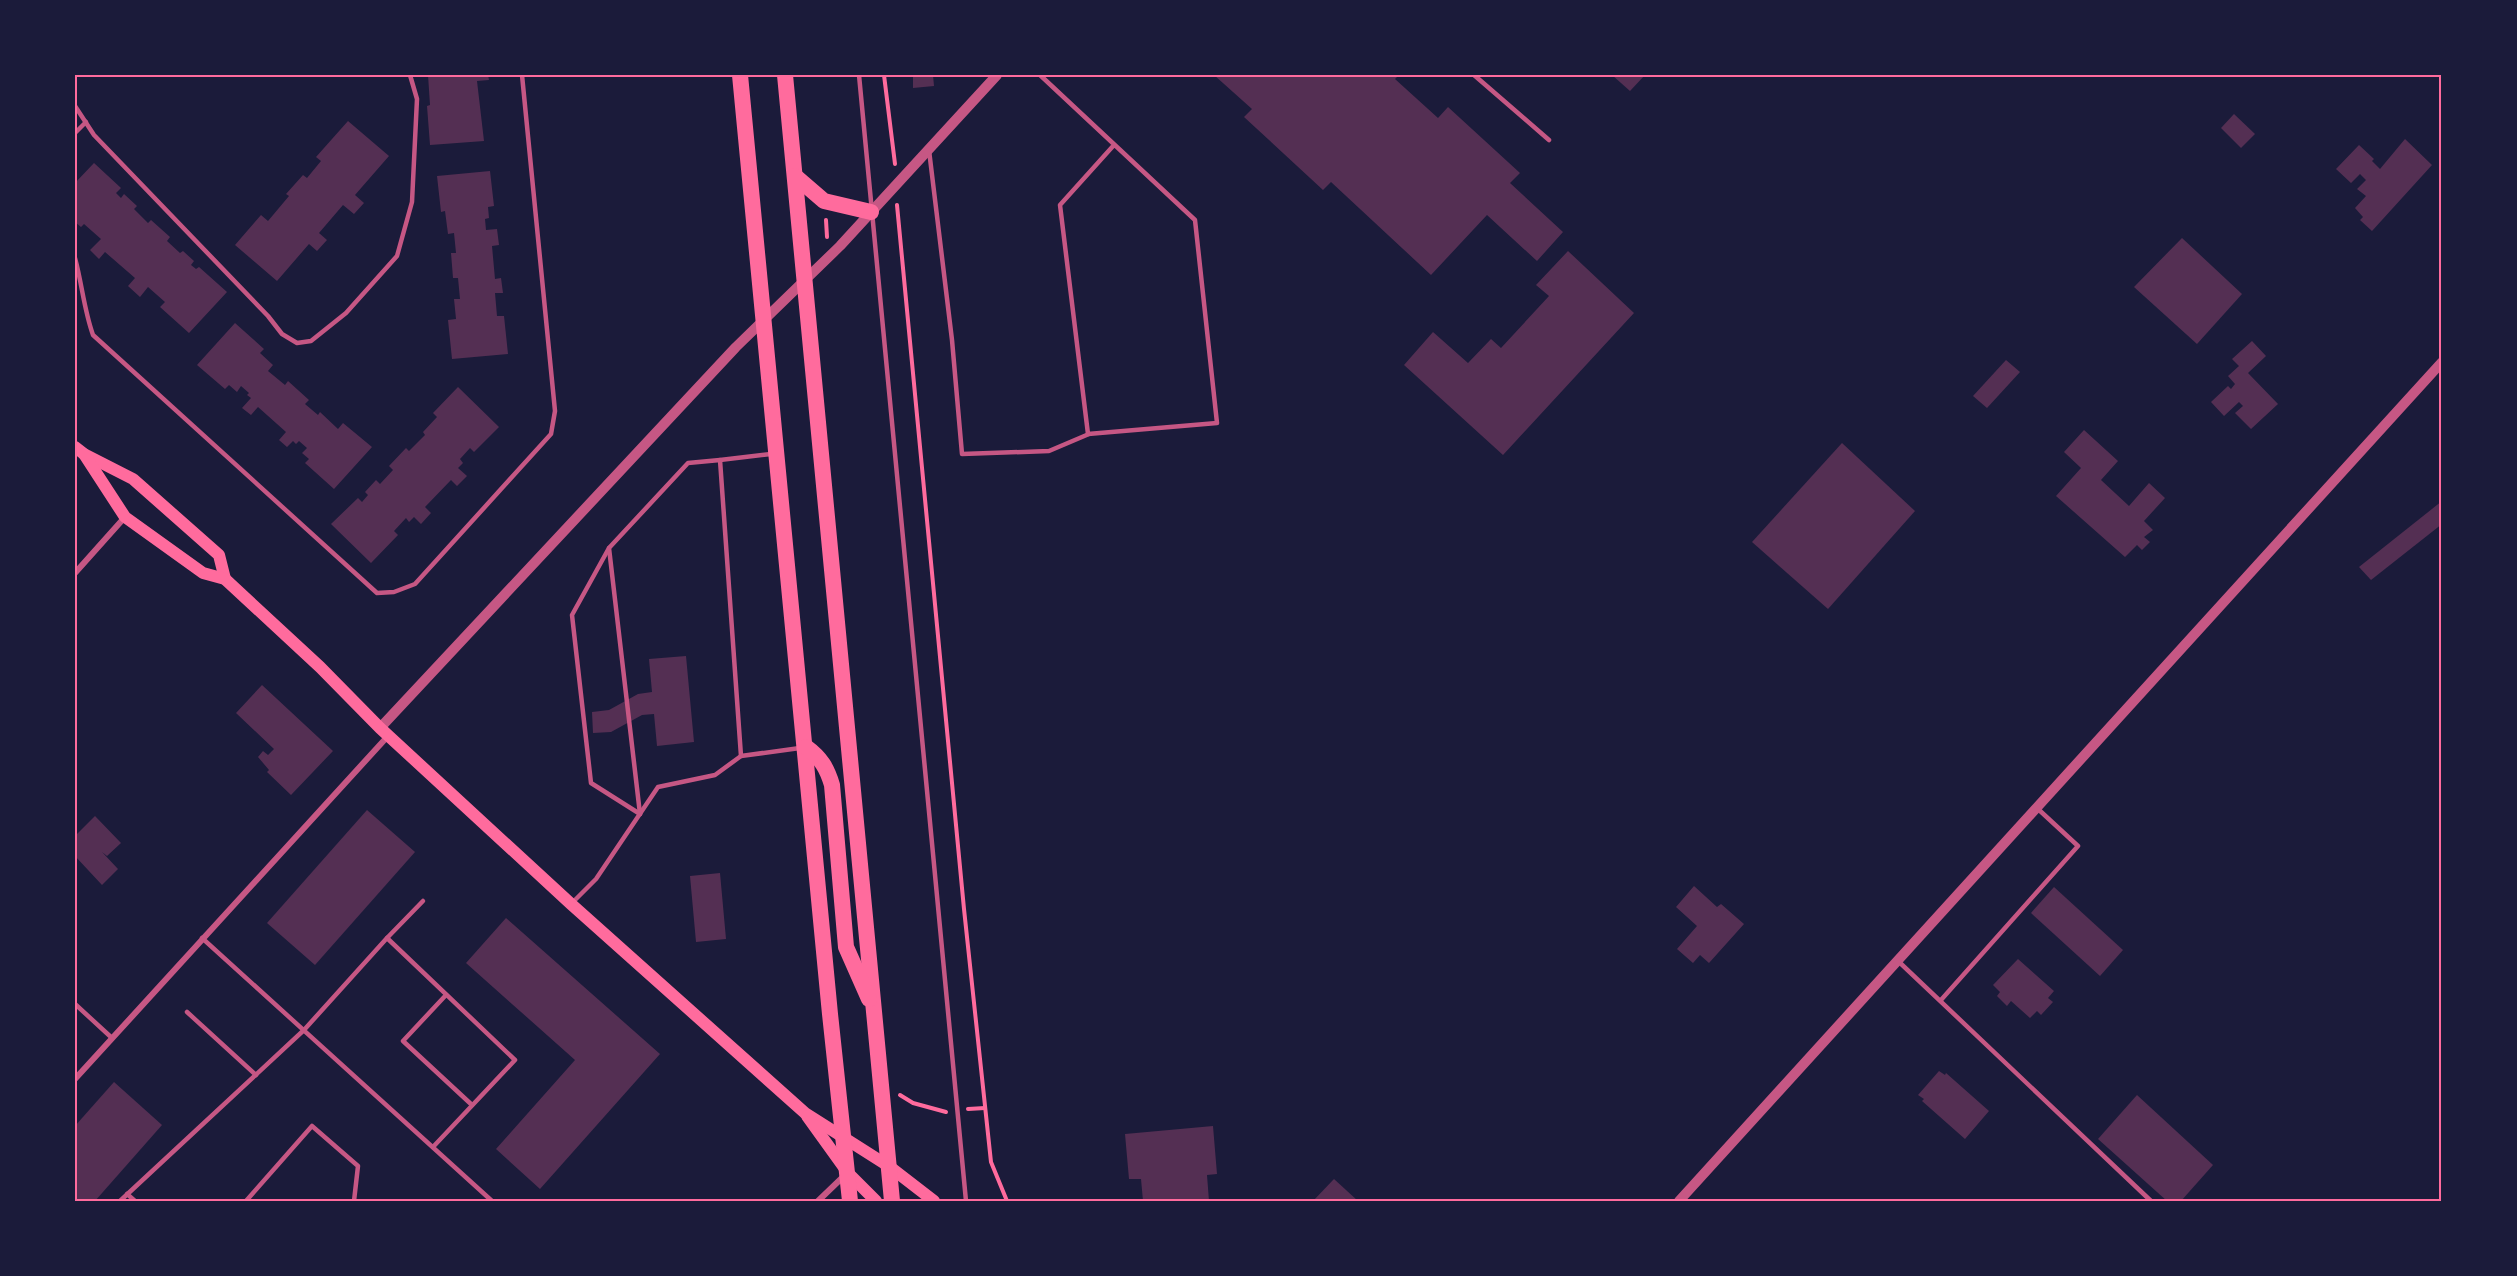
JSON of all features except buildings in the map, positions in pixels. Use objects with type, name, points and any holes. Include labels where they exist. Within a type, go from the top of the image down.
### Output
[{"type":"highway","points":[[740,75],[850,1201]]},
{"type":"highway","points":[[785,75],[892,1201]]},
{"type":"highway","points":[[795,176],[824,201],[871,212]]},
{"type":"highway","points":[[806,747],[816,754],[827,768],[832,785],[846,947],[876,1014]]},
{"type":"main road","points":[[79,451],[133,479],[219,555],[225,579]]},
{"type":"main road","points":[[79,451],[125,517],[203,573],[225,579],[320,667],[385,732],[571,904],[805,1113],[890,1167],[934,1201]]},
{"type":"main road","points":[[805,1113],[848,1173],[876,1201]]},
{"type":"street","points":[[75,1079],[385,732],[765,318],[871,212],[997,75]]},
{"type":"street","points":[[1679,1201],[2442,362]]},
{"type":"street","points":[[75,573],[125,517]]},
{"type":"street","points":[[818,1201],[848,1173]]},
{"type":"lane","points":[[75,106],[94,135],[268,316],[282,334],[297,343],[311,341],[346,313],[397,256],[412,202],[417,99],[410,75]]},
{"type":"lane","points":[[75,258],[82,284],[84,312],[93,335],[377,593],[394,592],[415,584],[551,434],[555,411],[522,75]]},
{"type":"lane","points":[[859,75],[966,1201]]},
{"type":"lane","points":[[930,150],[952,340],[962,454],[1049,451],[1089,434],[1217,423],[1195,220],[1040,75]]},
{"type":"lane","points":[[1474,75],[1549,140]]},
{"type":"lane","points":[[75,133],[86,122]]},
{"type":"lane","points":[[1089,434],[1060,205],[1114,146]]},
{"type":"lane","points":[[640,814],[591,783],[572,615],[609,548],[688,463],[777,453]]},
{"type":"lane","points":[[720,460],[741,756]]},
{"type":"lane","points":[[609,548],[640,814]]},
{"type":"lane","points":[[571,904],[596,879],[658,787],[715,775],[741,756],[806,747]]},
{"type":"lane","points":[[1941,1000],[2078,846],[2036,807]]},
{"type":"lane","points":[[120,1201],[304,1030],[423,901]]},
{"type":"lane","points":[[202,938],[492,1201]]},
{"type":"lane","points":[[387,938],[515,1060],[433,1147]]},
{"type":"lane","points":[[1897,960],[2151,1201]]},
{"type":"lane","points":[[446,995],[403,1041],[472,1105]]},
{"type":"lane","points":[[75,1004],[112,1038]]},
{"type":"lane","points":[[187,1012],[256,1075]]},
{"type":"lane","points":[[246,1201],[312,1126],[358,1166],[354,1201]]},
{"type":"lane","points":[[127,1194],[135,1201]]},
{"type":"path","points":[[884,75],[895,154]]},
{"type":"path","points":[[897,201],[963,909],[991,1162],[1007,1201]]},
{"type":"path","points":[[825,215],[828,241]]},
{"type":"path","points":[[898,1094],[913,1103],[944,1112]]},
{"type":"path","points":[[971,1109],[986,1108]]}]
